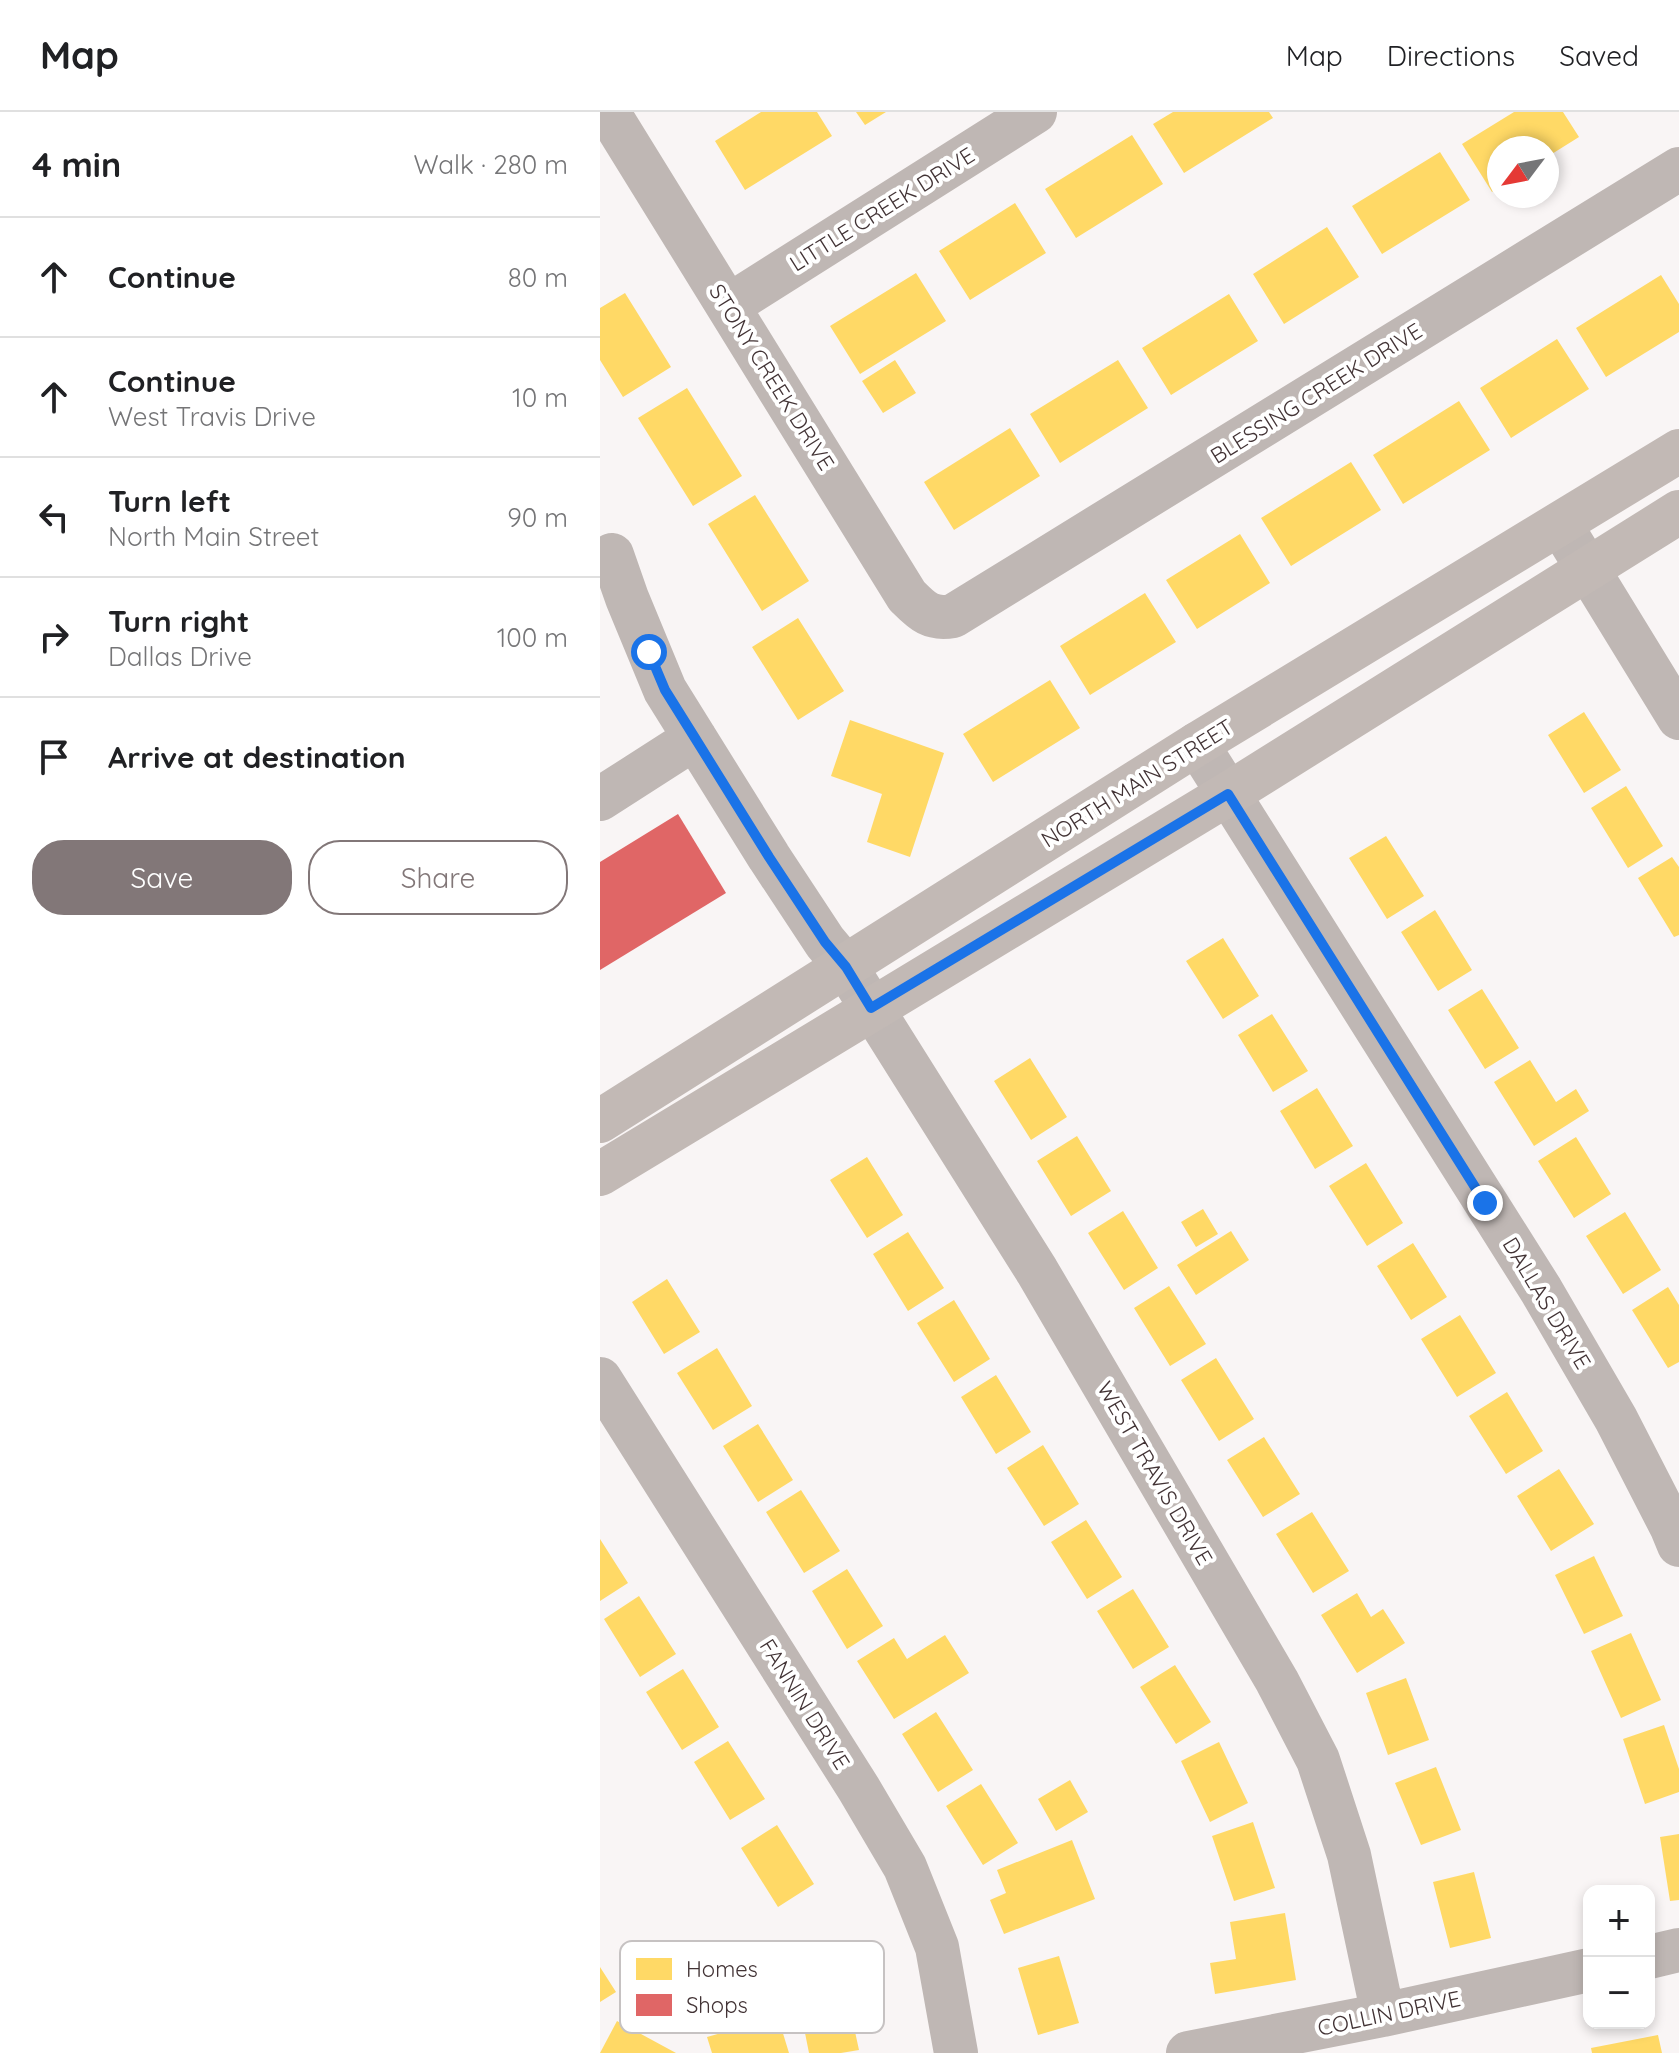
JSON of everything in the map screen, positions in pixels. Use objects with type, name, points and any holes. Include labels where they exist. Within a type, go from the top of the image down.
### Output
[{"type":"main road","name":"NORTH MAIN STREET","points":[[600,1121],[1197,744],[1679,451]]},
{"type":"main road","points":[[600,1174],[1228,794],[1679,512]]},
{"type":"street","name":"STONY CREEK DRIVE","points":[[608,112],[907,596],[924,613],[943,618],[953,616]]},
{"type":"street","name":"LITTLE CREEK DRIVE","points":[[728,306],[1035,112]]},
{"type":"street","name":"BLESSING CREEK DRIVE","points":[[953,616],[1679,169]]},
{"type":"street","points":[[1560,524],[1679,718]]},
{"type":"street","name":"WEST TRAVIS DRIVE","points":[[612,555],[665,690],[769,857],[825,942],[846,967],[1037,1271],[1277,1681],[1318,1760],[1349,1855],[1383,2015]]},
{"type":"street","points":[[600,799],[695,738]]},
{"type":"street","name":"DALLAS DRIVE","points":[[1197,744],[1541,1290],[1616,1419],[1679,1545]]},
{"type":"street","name":"FANNIN DRIVE","points":[[600,1379],[905,1867],[937,1947],[956,2053]]},
{"type":"street","points":[[1655,1956],[1679,1950]]},
{"type":"street","name":"COLLIN DRIVE","points":[[1188,2053],[1583,1971]]},
{"type":"building: Homes","points":[[761,112],[817,112],[832,136],[745,190],[715,141]]},
{"type":"building: Homes","points":[[856,112],[886,112],[865,125]]},
{"type":"building: Homes","points":[[1173,112],[1269,112],[1273,118],[1184,173],[1153,124]]},
{"type":"building: Homes","points":[[1514,112],[1563,112],[1579,137],[1559,150],[1559,136],[1487,136],[1487,184],[1462,144]]},
{"type":"building: Homes","points":[[1132,135],[1163,184],[1076,238],[1045,189]]},
{"type":"building: Homes","points":[[1440,152],[1470,200],[1382,254],[1352,206]]},
{"type":"building: Homes","points":[[1015,203],[1046,253],[970,300],[939,251]]},
{"type":"building: Homes","points":[[1327,227],[1359,277],[1284,324],[1253,274]]},
{"type":"building: Homes","points":[[916,273],[946,321],[860,374],[830,326]]},
{"type":"building: Homes","points":[[1661,275],[1679,304],[1679,332],[1606,377],[1576,328]]},
{"type":"building: Homes","points":[[625,293],[671,367],[623,397],[600,360],[600,308]]},
{"type":"building: Homes","points":[[1229,294],[1258,341],[1171,395],[1142,348]]},
{"type":"building: Homes","points":[[1557,339],[1589,389],[1511,438],[1480,388]]},
{"type":"building: Homes","points":[[895,360],[916,393],[883,413],[862,381]]},
{"type":"building: Homes","points":[[1118,360],[1148,408],[1060,463],[1030,414]]},
{"type":"building: Homes","points":[[687,388],[742,476],[693,506],[638,418]]},
{"type":"building: Homes","points":[[1459,401],[1490,450],[1403,504],[1373,455]]},
{"type":"building: Homes","points":[[1010,428],[1040,476],[954,530],[924,482]]},
{"type":"building: Homes","points":[[1351,462],[1381,510],[1291,566],[1261,518]]},
{"type":"building: Homes","points":[[755,495],[809,581],[762,611],[708,524]]},
{"type":"building: Homes","points":[[1240,534],[1270,583],[1197,629],[1166,580]]},
{"type":"building: Homes","points":[[1145,593],[1176,642],[1090,695],[1060,646]]},
{"type":"building: Homes","points":[[798,618],[844,691],[798,720],[752,647]]},
{"type":"building: Homes","points":[[1050,680],[1080,728],[993,782],[963,734]]},
{"type":"building: Homes","points":[[1584,712],[1621,770],[1584,793],[1548,735]]},
{"type":"building: Homes","points":[[850,720],[944,753],[910,857],[867,842],[882,794],[831,776]]},
{"type":"building: Homes","points":[[1626,786],[1663,846],[1628,868],[1591,808]]},
{"type":"building: Homes","points":[[1386,836],[1424,896],[1387,919],[1349,858]]},
{"type":"building: Homes","points":[[1672,857],[1679,867],[1679,935],[1674,937],[1638,878]]},
{"type":"building: Homes","points":[[1435,910],[1472,970],[1438,991],[1401,932]]},
{"type":"building: Homes","points":[[1223,938],[1259,996],[1223,1019],[1186,961]]},
{"type":"building: Homes","points":[[1482,989],[1519,1048],[1485,1069],[1448,1010]]},
{"type":"building: Homes","points":[[1272,1014],[1308,1071],[1273,1092],[1238,1035]]},
{"type":"building: Homes","points":[[1030,1058],[1067,1117],[1031,1140],[994,1081]]},
{"type":"building: Homes","points":[[1530,1060],[1556,1102],[1576,1089],[1589,1111],[1534,1146],[1494,1082]]},
{"type":"building: Homes","points":[[1317,1088],[1353,1146],[1315,1169],[1280,1111]]},
{"type":"building: Homes","points":[[1077,1136],[1111,1191],[1071,1216],[1037,1161]]},
{"type":"building: Homes","points":[[1576,1137],[1611,1194],[1574,1218],[1538,1161]]},
{"type":"building: Homes","points":[[867,1157],[903,1215],[867,1238],[830,1180]]},
{"type":"building: Homes","points":[[1366,1163],[1403,1223],[1367,1246],[1329,1186]]},
{"type":"building: Homes","points":[[1203,1209],[1218,1234],[1196,1247],[1181,1222]]},
{"type":"building: Homes","points":[[1123,1211],[1158,1268],[1124,1290],[1088,1233]]},
{"type":"building: Homes","points":[[1625,1212],[1661,1270],[1623,1294],[1586,1236]]},
{"type":"building: Homes","points":[[1231,1231],[1249,1260],[1196,1295],[1177,1265]]},
{"type":"building: Homes","points":[[908,1232],[944,1288],[908,1311],[873,1254]]},
{"type":"building: Homes","points":[[1413,1243],[1447,1297],[1411,1320],[1377,1266]]},
{"type":"building: Homes","points":[[667,1279],[700,1332],[664,1354],[632,1302]]},
{"type":"building: Homes","points":[[1169,1286],[1206,1344],[1170,1366],[1134,1308]]},
{"type":"building: Homes","points":[[1668,1287],[1679,1305],[1679,1362],[1668,1368],[1632,1310]]},
{"type":"building: Homes","points":[[954,1300],[990,1359],[954,1382],[917,1323]]},
{"type":"building: Homes","points":[[1460,1315],[1496,1373],[1457,1397],[1421,1339]]},
{"type":"building: Homes","points":[[717,1348],[752,1406],[713,1430],[677,1373]]},
{"type":"building: Homes","points":[[1216,1358],[1254,1419],[1219,1441],[1181,1380]]},
{"type":"building: Homes","points":[[996,1375],[1031,1432],[996,1454],[961,1397]]},
{"type":"building: Homes","points":[[1507,1392],[1543,1451],[1506,1474],[1469,1416]]},
{"type":"building: Homes","points":[[758,1424],[793,1480],[758,1502],[723,1446]]},
{"type":"building: Homes","points":[[1264,1437],[1300,1494],[1263,1517],[1227,1460]]},
{"type":"building: Homes","points":[[1043,1445],[1079,1504],[1044,1526],[1007,1468]]},
{"type":"building: Homes","points":[[1559,1469],[1594,1524],[1551,1551],[1517,1496]]},
{"type":"building: Homes","points":[[801,1490],[840,1551],[804,1573],[766,1512]]},
{"type":"building: Homes","points":[[1312,1512],[1349,1571],[1313,1593],[1276,1534]]},
{"type":"building: Homes","points":[[1086,1520],[1122,1577],[1087,1599],[1051,1542]]},
{"type":"building: Homes","points":[[600,1539],[628,1583],[600,1601]]},
{"type":"building: Homes","points":[[1594,1556],[1623,1616],[1584,1634],[1555,1575]]},
{"type":"building: Homes","points":[[847,1569],[883,1626],[847,1649],[812,1591]]},
{"type":"building: Homes","points":[[1133,1589],[1169,1647],[1133,1669],[1097,1611]]},
{"type":"building: Homes","points":[[1357,1593],[1371,1617],[1383,1609],[1405,1643],[1357,1673],[1321,1615]]},
{"type":"building: Homes","points":[[639,1596],[676,1654],[640,1677],[604,1619]]},
{"type":"building: Homes","points":[[1631,1633],[1661,1700],[1621,1718],[1591,1651]]},
{"type":"building: Homes","points":[[945,1635],[969,1673],[894,1719],[857,1661],[894,1638],[907,1659]]},
{"type":"building: Homes","points":[[1175,1665],[1211,1722],[1176,1744],[1140,1687]]},
{"type":"building: Homes","points":[[683,1669],[719,1727],[682,1750],[646,1692]]},
{"type":"building: Homes","points":[[1406,1678],[1429,1740],[1388,1755],[1366,1693]]},
{"type":"building: Homes","points":[[936,1712],[973,1770],[938,1792],[902,1734]]},
{"type":"building: Homes","points":[[1664,1725],[1679,1769],[1679,1792],[1645,1804],[1623,1739]]},
{"type":"building: Homes","points":[[728,1741],[765,1799],[730,1820],[694,1762]]},
{"type":"building: Homes","points":[[1219,1742],[1248,1803],[1210,1822],[1181,1761]]},
{"type":"building: Homes","points":[[1436,1767],[1461,1830],[1421,1845],[1395,1783]]},
{"type":"building: Homes","points":[[1070,1780],[1088,1812],[1056,1831],[1038,1799]]},
{"type":"building: Homes","points":[[981,1784],[1018,1843],[983,1865],[946,1806]]},
{"type":"building: Homes","points":[[1253,1822],[1275,1888],[1234,1901],[1212,1836]]},
{"type":"building: Homes","points":[[777,1825],[814,1884],[778,1907],[741,1848]]},
{"type":"building: Homes","points":[[1679,1834],[1679,1900],[1670,1901],[1660,1837]]},
{"type":"building: Homes","points":[[1072,1840],[1095,1899],[1004,1934],[990,1900],[1006,1893],[997,1870]]},
{"type":"building: Homes","points":[[1474,1872],[1491,1938],[1450,1948],[1433,1882]]},
{"type":"building: Homes","points":[[1285,1913],[1296,1980],[1215,1994],[1210,1963],[1236,1959],[1230,1922]]},
{"type":"building: Homes","points":[[1059,1956],[1079,2023],[1038,2035],[1018,1968]]},
{"type":"building: Homes","points":[[600,1967],[616,1992],[600,2002]]},
{"type":"building: Homes","points":[[617,2021],[620,2023],[620,2033],[639,2033],[676,2053],[600,2053]]},
{"type":"building: Homes","points":[[721,2033],[783,2033],[789,2053],[712,2053],[707,2037]]},
{"type":"building: Homes","points":[[805,2033],[855,2033],[859,2050],[809,2053]]},
{"type":"building: Homes","points":[[1658,2035],[1662,2053],[1592,2053],[1591,2048]]},
{"type":"building: Shops","points":[[678,814],[726,893],[600,970],[600,862]]},
{"type":"route","points":[[649,652],[665,690],[769,857],[871,1008],[1228,794],[1485,1203]]}]
